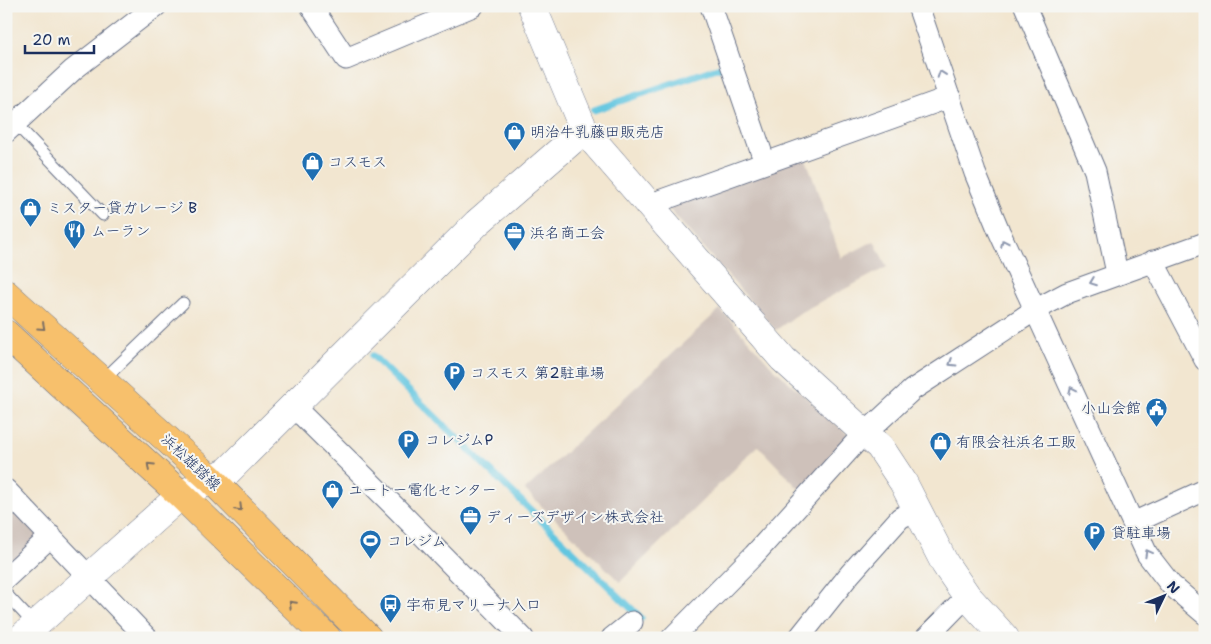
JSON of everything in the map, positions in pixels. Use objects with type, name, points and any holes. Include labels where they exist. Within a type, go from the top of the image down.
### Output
[{"type":"main road","name":"浜松雄踏線","points":[[6,294],[211,479],[368,638]]},
{"type":"main road","name":"浜松雄踏線","points":[[6,334],[181,495],[327,638]]},
{"type":"street","points":[[11,127],[72,70],[156,6]]},
{"type":"street","points":[[311,6],[346,59],[473,6]]},
{"type":"street","points":[[532,6],[584,130],[783,359],[866,432],[893,464],[945,564],[967,596],[1005,638]]},
{"type":"street","points":[[710,6],[765,163]]},
{"type":"street","points":[[918,6],[987,202],[1132,523],[1158,570],[1171,585],[1205,614]]},
{"type":"street","points":[[1025,6],[1095,171],[1118,273]]},
{"type":"street","points":[[651,209],[662,200],[950,97]]},
{"type":"street","points":[[28,632],[181,495],[228,471],[477,223],[584,130]]},
{"type":"street","points":[[672,638],[754,555],[866,432],[912,390],[1035,310],[1067,293],[1205,243]]},
{"type":"street","points":[[1153,261],[1158,274],[1205,360]]},
{"type":"street","points":[[293,406],[523,638]]},
{"type":"street","points":[[6,490],[147,638]]},
{"type":"street","points":[[1132,523],[1205,490]]},
{"type":"street","points":[[799,638],[850,574],[900,518],[917,509]]},
{"type":"street","points":[[6,578],[51,536]]},
{"type":"street","points":[[926,638],[967,596]]},
{"type":"street","points":[[612,638],[632,622]]},
{"type":"lane","points":[[11,127],[103,214]]},
{"type":"lane","points":[[102,381],[183,302]]},
{"type":"lane","points":[[6,594],[28,632]]},
{"type":"shaded area","points":[[805,156],[841,258],[874,241],[887,267],[801,312],[776,330],[670,210],[672,204]]},
{"type":"shaded area","points":[[720,309],[773,368],[847,434],[848,441],[802,492],[758,446],[620,582],[525,490]]},
{"type":"shaded area","points":[[13,507],[43,537],[6,571],[6,512]]},
{"type":"waterway","points":[[594,110],[720,67]]},
{"type":"waterway","points":[[373,356],[641,618]]},
{"type":"place","name":"明治牛乳藤田販売店","points":[[514,151]]},
{"type":"place","name":"コスモス","points":[[312,181]]},
{"type":"place","name":"ミスター貸ガレージ B","points":[[31,227]]},
{"type":"place","name":"ムーラン","points":[[75,250]]},
{"type":"place","name":"浜名商工会","points":[[514,252]]},
{"type":"place","name":"コスモス 第2駐車場","points":[[454,392]]},
{"type":"place","name":"小山会館","points":[[1157,427]]},
{"type":"place","name":"コレジムP","points":[[409,459]]},
{"type":"place","name":"有限会社浜名工販","points":[[940,461]]},
{"type":"place","name":"ユートー電化センター","points":[[332,509]]},
{"type":"place","name":"ディーズデザイン株式会社","points":[[470,536]]},
{"type":"place","name":"貸駐車場","points":[[1095,552]]},
{"type":"place","name":"コレジム","points":[[371,560]]},
{"type":"place","name":"宇布見マリーナ入口","points":[[390,624]]}]
